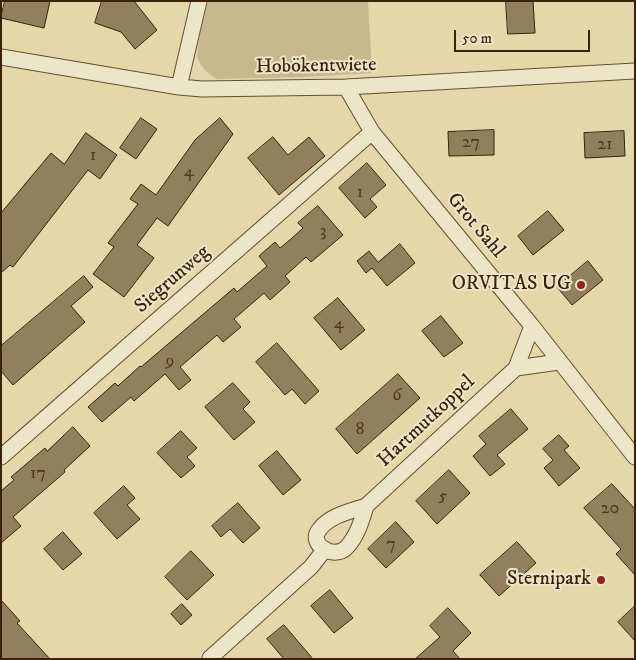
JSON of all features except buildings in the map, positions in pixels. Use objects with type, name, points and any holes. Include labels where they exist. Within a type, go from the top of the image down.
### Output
[{"type":"street","points":[[179,87],[199,1]]},
{"type":"street","name":"Hobökentwiete","points":[[1,56],[179,87],[202,89],[346,88],[635,71]]},
{"type":"street","name":"Grot Sahl","points":[[346,88],[372,132],[532,326],[635,457]]},
{"type":"street","name":"Siegrunweg","points":[[1,457],[372,132]]},
{"type":"street","name":"Hartmutkoppel","points":[[366,506],[359,526],[347,547],[337,553],[325,550],[316,540],[319,530],[330,521],[366,506],[516,368],[532,326]]},
{"type":"street","points":[[516,368],[559,362]]},
{"type":"street","points":[[210,658],[311,567],[325,550]]},
{"type":"shaded area","points":[[208,1],[368,1],[372,73],[217,79],[203,68],[197,54]]},
{"type":"place","name":"ORVITAS UG","points":[[581,285]]},
{"type":"place","name":"Sternipark","points":[[601,580]]}]
